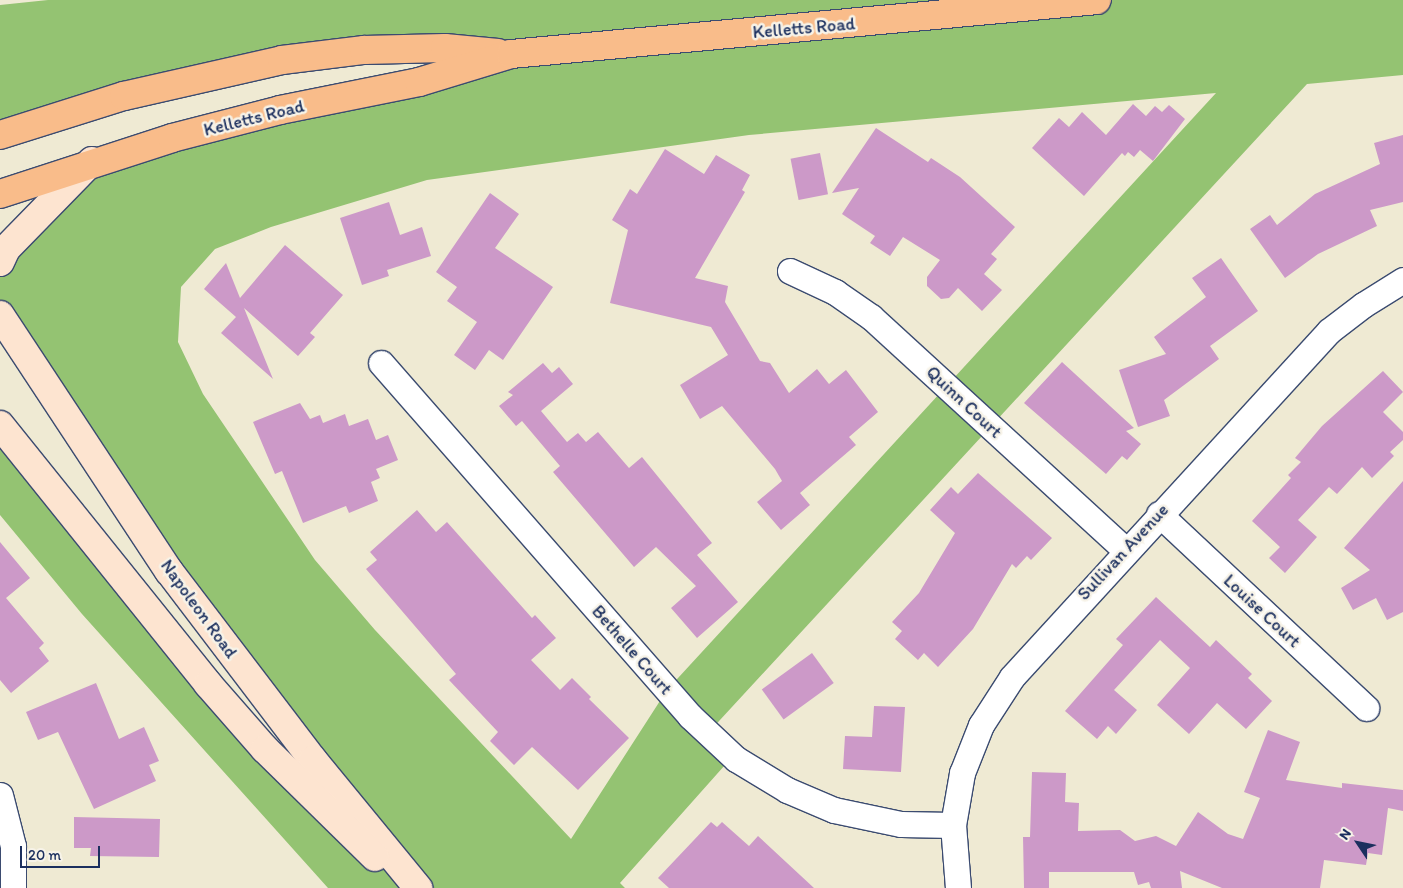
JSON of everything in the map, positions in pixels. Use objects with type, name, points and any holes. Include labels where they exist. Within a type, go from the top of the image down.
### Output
[{"type":"main road","name":"Kelletts Road","points":[[0,136],[124,96],[282,60],[373,50],[445,48],[512,54],[1097,0]]},
{"type":"main road","name":"Kelletts Road","points":[[0,194],[92,161],[280,110],[419,82],[512,54]]},
{"type":"main road","points":[[0,262],[6,249],[92,161]]},
{"type":"main road","name":"Napoleon Road","points":[[0,316],[169,571],[313,760],[418,888]]},
{"type":"main road","points":[[0,425],[208,684],[348,833],[410,888]]},
{"type":"street","name":"Quinn Court","points":[[790,270],[834,292],[871,317],[1125,550]]},
{"type":"street","name":"Sullivan Avenue","points":[[958,888],[953,825],[956,799],[969,750],[994,702],[1032,652],[1329,331],[1363,304],[1403,280]]},
{"type":"street","name":"Bethelle Court","points":[[381,363],[690,716],[736,759],[787,790],[834,810],[901,824],[953,825]]},
{"type":"street","name":"Louise Court","points":[[1159,514],[1366,708]]},
{"type":"street","points":[[0,795],[13,846],[12,888]]},
{"type":"green space","points":[[48,0],[1403,0],[1403,75],[1307,84],[708,733],[733,756],[620,883],[625,888],[418,888],[313,760],[0,315],[0,262],[92,161],[510,55],[364,50],[0,135],[0,5]],"holes":[[[1216,93],[667,690],[571,839],[375,630],[315,560],[203,394],[178,342],[181,287],[215,249],[271,227],[427,180],[749,135]]]},
{"type":"green space","points":[[0,425],[208,684],[410,888],[328,888],[82,614],[0,515]]},
{"type":"building","points":[[1133,104],[1146,116],[1155,106],[1162,112],[1169,105],[1185,119],[1153,161],[1140,150],[1134,157],[1128,152],[1125,156],[1122,153],[1084,196],[1032,148],[1059,118],[1069,127],[1082,112],[1106,135]]},
{"type":"building","points":[[876,128],[928,162],[931,158],[960,177],[1015,227],[991,254],[997,259],[984,274],[1002,290],[982,311],[958,288],[949,298],[941,299],[927,286],[927,277],[940,260],[903,237],[890,256],[870,243],[875,236],[842,214],[859,188],[832,193]]},
{"type":"building","points":[[1403,135],[1403,202],[1370,210],[1377,226],[1318,254],[1285,278],[1250,229],[1270,215],[1277,225],[1315,194],[1380,164],[1374,143]]},
{"type":"building","points":[[665,149],[704,174],[716,155],[750,175],[742,190],[745,192],[695,278],[728,286],[725,302],[760,361],[770,363],[789,393],[817,369],[829,384],[846,370],[878,412],[849,437],[856,445],[800,493],[810,505],[781,530],[757,502],[782,481],[775,469],[722,406],[700,419],[680,385],[728,355],[711,327],[610,303],[628,230],[612,220],[630,189],[637,194]]},
{"type":"building","points":[[820,153],[828,194],[799,200],[791,159]]},
{"type":"building","points":[[490,193],[519,214],[495,248],[553,287],[503,360],[489,350],[475,370],[454,355],[477,322],[447,301],[457,287],[436,272]]},
{"type":"building","points":[[389,202],[400,235],[422,227],[431,256],[387,270],[389,276],[362,285],[340,218]]},
{"type":"building","points":[[285,245],[343,295],[310,333],[315,337],[298,356],[244,308],[273,379],[221,333],[236,317],[204,289],[226,263],[240,298]]},
{"type":"building","points":[[1221,258],[1258,311],[1210,346],[1219,359],[1164,400],[1170,416],[1138,427],[1119,370],[1166,354],[1154,337],[1206,297],[1192,278]]},
{"type":"building","points":[[1062,362],[1134,428],[1126,431],[1141,444],[1127,460],[1122,456],[1106,474],[1024,403]]},
{"type":"building","points":[[543,363],[552,373],[559,367],[573,384],[541,411],[567,442],[578,433],[586,442],[598,432],[629,468],[642,457],[712,543],[697,555],[738,602],[697,638],[671,608],[696,586],[656,547],[634,567],[553,472],[560,466],[522,421],[516,426],[499,406],[513,395],[508,392]]},
{"type":"building","points":[[1383,371],[1403,392],[1383,412],[1403,432],[1403,440],[1390,452],[1394,456],[1372,478],[1362,467],[1337,494],[1329,487],[1298,520],[1317,537],[1285,573],[1269,558],[1280,547],[1252,521],[1291,478],[1288,475],[1301,462],[1295,458],[1322,426]]},
{"type":"building","points":[[300,403],[310,419],[320,415],[323,423],[345,414],[349,426],[368,419],[376,440],[388,435],[398,460],[376,469],[380,478],[371,482],[378,501],[349,513],[346,506],[303,523],[282,471],[275,474],[253,422]]},
{"type":"building","points":[[978,473],[1052,538],[1031,560],[1027,556],[1016,568],[1012,564],[973,629],[938,667],[924,653],[918,660],[895,639],[902,631],[892,622],[919,593],[955,533],[930,510],[951,487],[958,494]]},
{"type":"building","points":[[1403,481],[1403,612],[1387,620],[1376,598],[1353,610],[1341,588],[1370,570],[1344,548]]},
{"type":"building","points":[[417,510],[436,532],[447,522],[532,618],[535,615],[556,638],[531,660],[560,690],[572,678],[591,697],[589,699],[629,738],[578,790],[532,747],[514,765],[490,741],[498,732],[449,680],[456,674],[366,569],[377,560],[370,552]]},
{"type":"building","points":[[0,542],[30,578],[6,598],[44,643],[39,648],[49,661],[11,693],[0,680]]},
{"type":"building","points":[[1156,597],[1210,647],[1216,640],[1252,674],[1248,678],[1272,701],[1246,729],[1217,703],[1189,734],[1157,705],[1190,668],[1160,640],[1114,690],[1137,710],[1116,734],[1108,726],[1097,739],[1065,711],[1123,645],[1116,639]]},
{"type":"building","points":[[812,653],[834,683],[784,719],[762,689]]},
{"type":"building","points":[[96,683],[119,739],[144,727],[159,761],[149,765],[156,781],[94,809],[58,732],[38,740],[26,712]]},
{"type":"building","points":[[874,706],[905,707],[901,772],[843,769],[845,736],[872,737]]},
{"type":"building","points":[[1268,730],[1300,742],[1286,780],[1342,788],[1342,783],[1403,790],[1403,811],[1388,808],[1382,855],[1368,853],[1366,865],[1324,860],[1320,888],[1222,888],[1180,871],[1182,888],[1151,888],[1149,882],[1138,885],[1134,872],[1049,872],[1049,888],[1024,888],[1023,837],[1030,837],[1032,772],[1066,773],[1065,802],[1079,803],[1078,831],[1120,830],[1135,841],[1156,836],[1176,846],[1198,812],[1228,834],[1243,839],[1260,798],[1244,792]]},
{"type":"building","points":[[74,817],[160,819],[159,857],[90,856],[91,848],[74,848]]},
{"type":"building","points":[[711,822],[717,827],[722,822],[749,846],[758,836],[814,888],[669,888],[658,878]]}]
